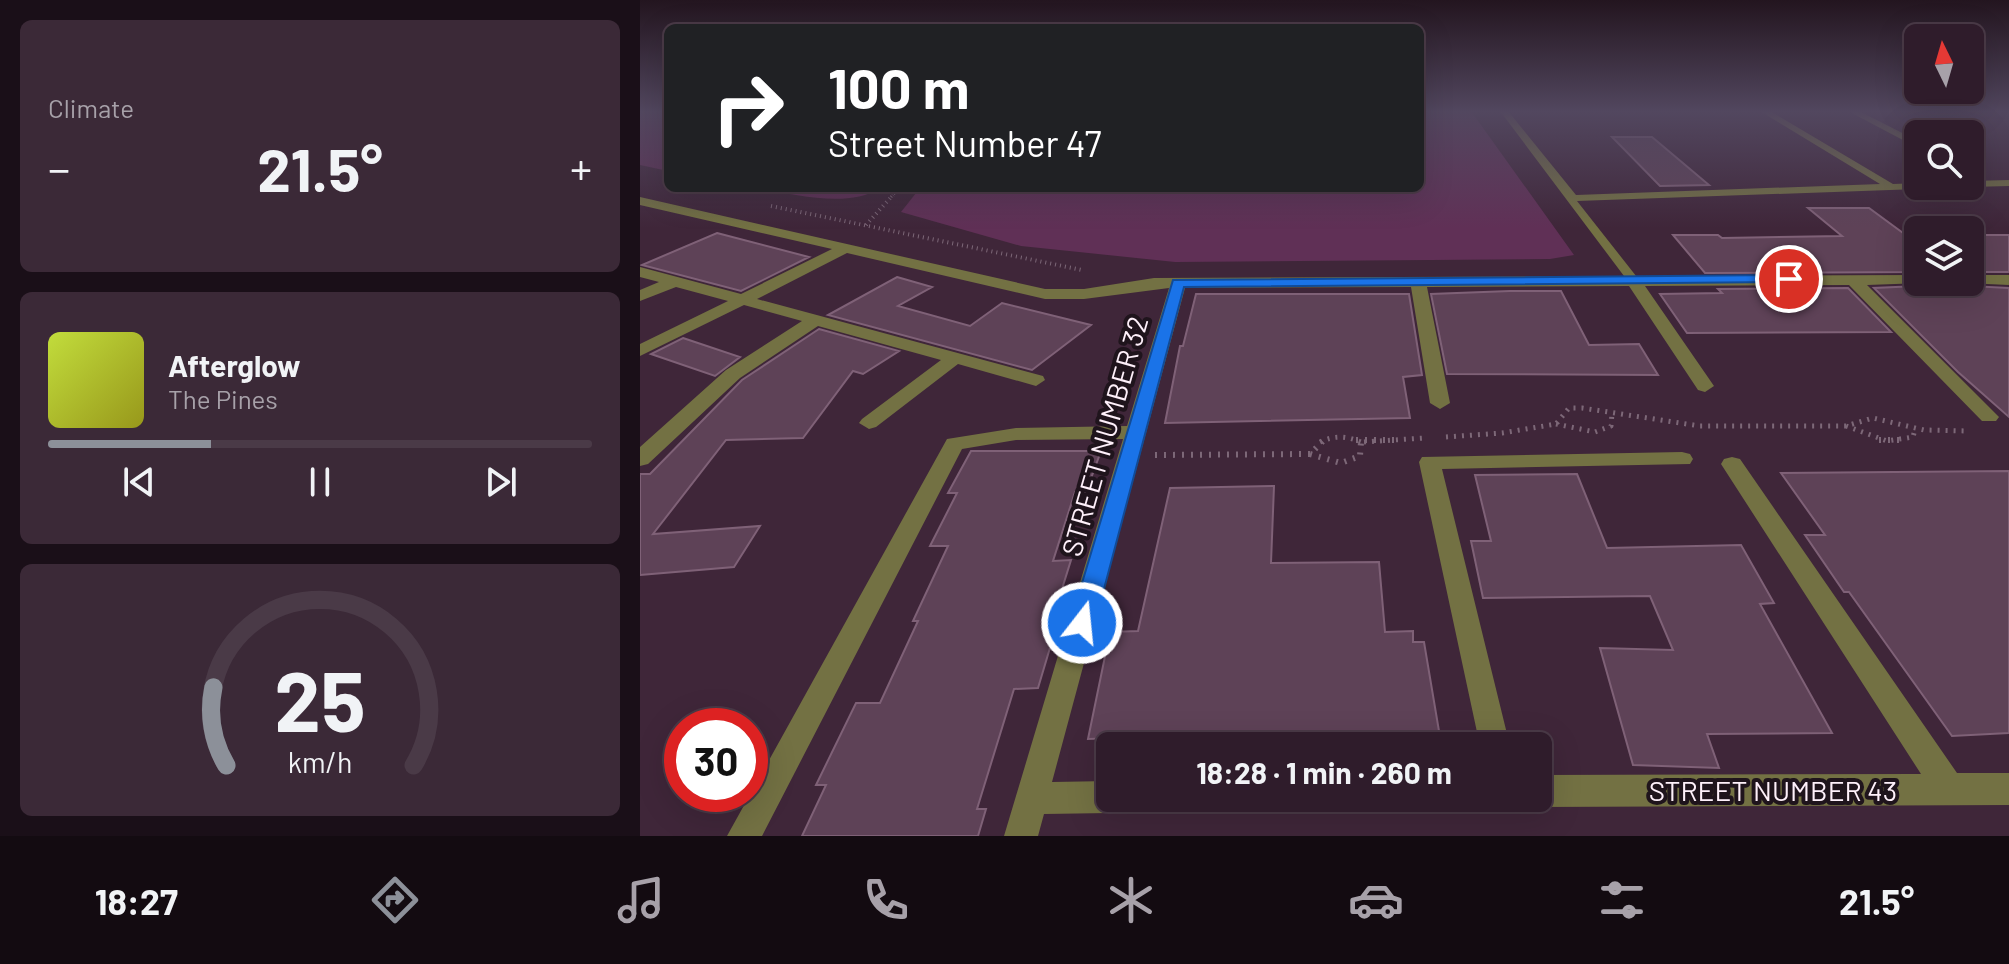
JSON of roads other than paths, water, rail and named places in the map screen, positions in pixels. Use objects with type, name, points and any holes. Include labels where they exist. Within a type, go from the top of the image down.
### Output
[{"type":"street","points":[[640,201],[842,250],[1045,294],[1084,294],[1136,285],[1182,283],[1904,280]]},
{"type":"street","points":[[640,351],[842,250]]},
{"type":"street","points":[[640,272],[1036,380]]},
{"type":"street","points":[[1852,279],[1989,417]]},
{"type":"street","points":[[1984,280],[2009,280]]},
{"type":"street","points":[[1634,281],[1705,386]]},
{"type":"street","points":[[640,296],[673,282]]},
{"type":"street","points":[[1418,282],[1440,403]]},
{"type":"street","name":"STREET NUMBER 32","points":[[1021,836],[1182,283]]},
{"type":"street","points":[[640,459],[733,374],[816,320]]},
{"type":"street","points":[[869,423],[955,358]]},
{"type":"street","points":[[744,836],[954,444],[1016,434],[1133,443]]},
{"type":"street","points":[[1492,732],[1430,462],[1682,459]]},
{"type":"street","points":[[1732,464],[1949,789]]},
{"type":"street","name":"STREET NUMBER 43","points":[[1552,791],[2009,789]]},
{"type":"street","points":[[1033,798],[1096,797]]},
{"type":"lane","points":[[1535,150],[1634,281]]},
{"type":"lane","points":[[1829,150],[1891,187]]},
{"type":"lane","points":[[1984,178],[1994,183]]},
{"type":"lane","points":[[1984,183],[2009,183]]},
{"type":"lane","points":[[1573,198],[1904,187]]}]
